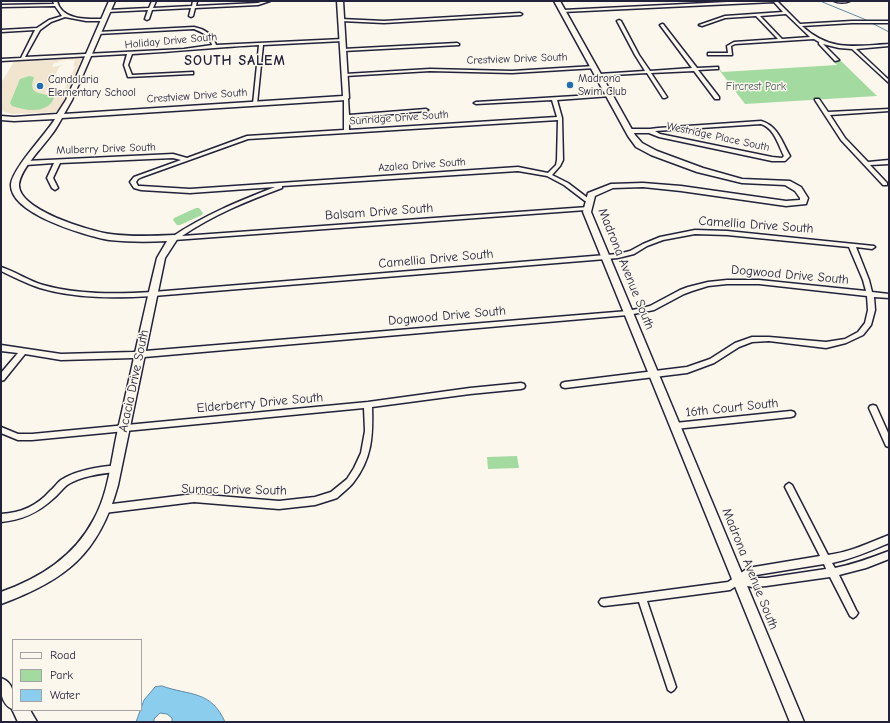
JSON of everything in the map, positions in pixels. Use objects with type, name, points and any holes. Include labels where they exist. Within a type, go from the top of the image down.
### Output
[{"type":"main road","points":[[1,686],[12,699]]},
{"type":"main road","points":[[21,711],[28,722]]},
{"type":"street","points":[[112,1],[68,100],[50,132],[17,177],[14,185],[16,194],[27,205],[80,230],[99,235],[136,240],[174,238]]},
{"type":"street","points":[[147,19],[154,1]]},
{"type":"street","points":[[191,16],[195,1]]},
{"type":"street","points":[[108,11],[258,4],[268,1]]},
{"type":"street","points":[[340,1],[347,132]]},
{"type":"street","name":"Madrona Avenue South","points":[[557,1],[629,131],[639,145],[654,153],[700,170],[731,178],[748,181],[774,181],[787,183],[798,189],[803,195],[804,200],[800,203],[787,205],[713,193],[624,184],[601,188],[593,193],[586,204],[605,257],[797,722]]},
{"type":"street","points":[[563,11],[773,1],[814,38],[820,41],[834,46],[852,47],[889,45]]},
{"type":"street","points":[[836,1],[848,1]]},
{"type":"street","points":[[1,6],[55,3],[65,16]]},
{"type":"street","points":[[701,25],[725,16],[787,13]]},
{"type":"street","points":[[342,20],[384,22],[520,14]]},
{"type":"street","points":[[757,15],[781,40]]},
{"type":"street","points":[[22,59],[38,29],[50,21],[65,16],[79,19],[104,20]]},
{"type":"street","points":[[619,21],[648,72],[665,97]]},
{"type":"street","points":[[799,24],[889,22]]},
{"type":"street","points":[[662,25],[718,98]]},
{"type":"street","points":[[98,33],[194,28],[208,34],[214,41],[214,46]]},
{"type":"street","points":[[1,31],[38,29]]},
{"type":"street","points":[[710,54],[730,54],[729,46],[734,43],[814,38]]},
{"type":"street","name":"Holiday Drive South","points":[[1,60],[184,50],[214,46],[261,43],[343,40]]},
{"type":"street","points":[[820,41],[820,43],[837,60]]},
{"type":"street","points":[[255,104],[261,43]]},
{"type":"street","points":[[343,50],[457,44]]},
{"type":"street","points":[[852,47],[889,82]]},
{"type":"street","points":[[130,53],[126,65],[130,76],[191,73]]},
{"type":"street","name":"Crestview Drive South","points":[[345,75],[430,70],[512,72],[594,67]]},
{"type":"street","points":[[598,75],[716,68]]},
{"type":"street","points":[[476,103],[609,95]]},
{"type":"street","name":"Crestview Drive South","points":[[1,118],[59,116],[346,98]]},
{"type":"street","points":[[550,175],[560,160],[560,118],[554,99]]},
{"type":"street","points":[[817,100],[828,114],[843,139],[884,184]]},
{"type":"street","points":[[347,117],[426,110]]},
{"type":"street","points":[[828,114],[889,110]]},
{"type":"street","name":"Sunridge Drive South","points":[[134,180],[140,176],[186,159],[252,138],[560,118]]},
{"type":"street","name":"Westridge Place South","points":[[760,122],[769,124],[774,129],[787,156],[783,160],[772,160],[650,131],[658,129],[760,122]]},
{"type":"street","points":[[629,131],[650,131]]},
{"type":"street","name":"Mulberry Drive South","points":[[26,163],[173,156],[186,159]]},
{"type":"street","points":[[55,188],[50,178],[58,161]]},
{"type":"street","points":[[866,164],[889,162]]},
{"type":"street","name":"Azalea Drive South","points":[[134,180],[134,185],[138,188],[168,191],[526,169],[550,175],[561,181],[586,204]]},
{"type":"street","name":"Acacia Drive South","points":[[1,598],[38,584],[65,566],[92,534],[104,510],[115,469],[161,258],[166,248],[174,238],[197,222],[253,197],[285,185]]},
{"type":"street","points":[[251,186],[257,190],[253,197]]},
{"type":"street","name":"Balsam Drive South","points":[[174,238],[586,204]]},
{"type":"street","name":"Camellia Drive South","points":[[1,269],[43,287],[65,292],[92,295],[153,294],[605,257],[632,253],[645,245],[662,238],[695,232],[727,233],[872,248]]},
{"type":"street","points":[[565,386],[672,373],[698,367],[712,362],[737,345],[752,340],[769,339],[826,345],[859,338],[873,328],[876,320],[878,304],[852,246]]},
{"type":"street","name":"Dogwood Drive South","points":[[1,348],[62,357],[139,355],[628,313],[652,308],[690,289],[722,282],[759,282],[889,296]]},
{"type":"street","points":[[1,378],[23,352]]},
{"type":"street","name":"Elderberry Drive South","points":[[1,430],[18,437],[32,437],[368,405],[470,391],[521,386]]},
{"type":"street","name":"Sumac Drive South","points":[[104,510],[194,498],[279,505],[315,501],[334,495],[350,481],[365,453],[369,431],[368,405]]},
{"type":"street","points":[[873,408],[889,444]]},
{"type":"street","name":"16th Court South","points":[[675,426],[791,414]]},
{"type":"street","points":[[1,518],[20,516],[30,513],[64,483],[84,474],[115,469]]},
{"type":"street","points":[[789,487],[853,613]]},
{"type":"street","points":[[604,602],[730,586],[748,572],[826,560],[858,552],[889,538]]},
{"type":"street","points":[[738,580],[752,583],[832,573],[864,566],[889,555]]},
{"type":"street","points":[[642,598],[670,687]]},
{"type":"shaded area","name":"Candalaria Elementary School","points":[[82,58],[63,103],[57,112],[12,114],[1,111],[1,83],[14,62]],"holes":[[[75,60],[73,66],[75,67],[62,93],[45,93],[52,82],[55,82],[55,80],[53,80],[59,67],[63,65],[52,67],[54,63]],[[29,76],[32,89],[35,90],[15,92],[23,78]]]},
{"type":"green space","name":"Fircrest Park","points":[[840,60],[877,96],[745,104],[717,67],[722,72],[837,65],[833,61]]},
{"type":"green space","points":[[29,76],[34,77],[32,88],[34,91],[54,98],[47,107],[30,110],[12,106],[10,103],[20,79]]},
{"type":"green space","points":[[199,208],[203,213],[202,215],[180,225],[177,225],[173,220],[174,218]]},
{"type":"green space","points":[[517,456],[519,468],[488,469],[487,457]]},
{"type":"water","points":[[162,686],[191,693],[206,699],[213,704],[225,722],[172,722],[172,718],[167,714],[160,713],[154,719],[154,722],[136,722],[140,711],[142,711],[144,700],[155,687]]},
{"type":"waterway","points":[[820,1],[864,19],[889,32]]},
{"type":"place","name":"Madrona Swim Club","points":[[570,85]]},
{"type":"place","name":"Candalaria Elementary School","points":[[40,86]]},
{"type":"district","name":"SOUTH SALEM","points":[[235,61]]}]
